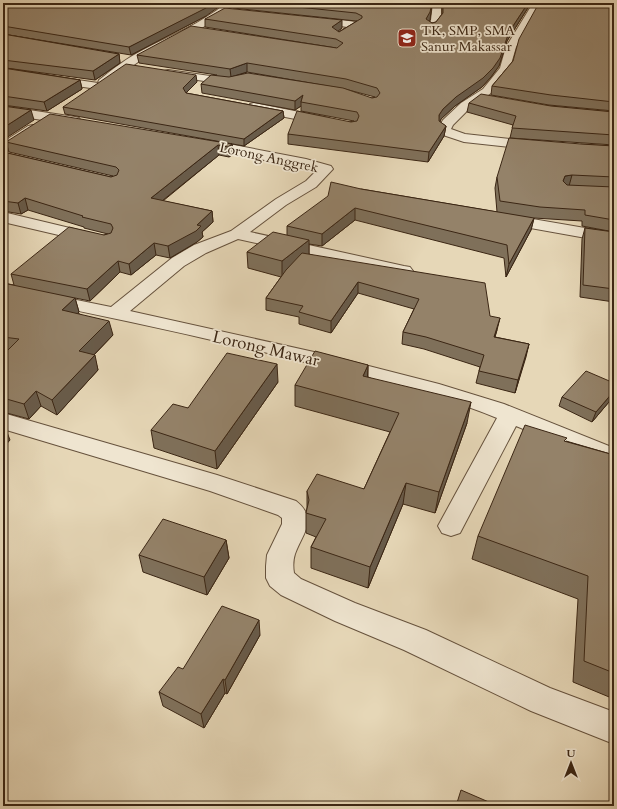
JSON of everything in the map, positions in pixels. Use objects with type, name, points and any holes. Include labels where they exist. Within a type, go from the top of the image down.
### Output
[{"type":"street","points":[[432,27],[436,20],[437,3]]},
{"type":"street","points":[[537,3],[511,47],[505,69],[487,91],[465,106],[444,127],[446,131],[464,138],[547,147]]},
{"type":"street","points":[[85,94],[129,63],[227,7],[238,12]]},
{"type":"street","points":[[306,19],[356,25],[338,36]]},
{"type":"street","points":[[190,29],[205,32]]},
{"type":"street","points":[[155,71],[231,82],[248,76]]},
{"type":"street","points":[[3,72],[97,86]]},
{"type":"street","points":[[196,90],[208,79]]},
{"type":"street","points":[[477,98],[492,101]]},
{"type":"street","points":[[243,105],[337,123]]},
{"type":"street","points":[[3,110],[85,123]]},
{"type":"street","points":[[5,154],[61,110]]},
{"type":"street","name":"Lorong Anggrek","points":[[187,140],[286,159],[326,169],[318,185],[281,202],[237,234]]},
{"type":"street","points":[[486,216],[614,238]]},
{"type":"street","points":[[3,217],[106,240]]},
{"type":"street","points":[[115,313],[178,262],[200,249],[237,234],[420,275]]},
{"type":"street","name":"Lorong Mawar","points":[[3,290],[115,313],[314,358],[431,389],[510,415],[614,456]]},
{"type":"street","points":[[450,526],[510,415]]},
{"type":"street","points":[[3,421],[217,484],[287,508],[293,512],[295,519],[290,537],[281,555],[280,578],[291,586],[345,612],[415,640],[542,700],[614,728]]},
{"type":"building","points":[[3,3],[45,3],[65,5],[69,3],[213,3],[129,47],[3,26]]},
{"type":"building","points":[[259,3],[432,3],[430,12],[426,19],[432,23],[436,22],[443,13],[443,3],[528,3],[509,32],[500,58],[493,68],[483,78],[456,97],[443,109],[439,115],[439,121],[446,126],[429,152],[288,134],[297,111],[351,122],[357,121],[359,116],[357,112],[301,102],[303,95],[295,101],[201,84],[211,75],[229,77],[248,73],[343,88],[372,98],[377,97],[380,93],[377,88],[346,79],[247,63],[230,69],[137,55],[191,26],[337,48],[343,43],[336,39],[205,19],[225,8],[342,20],[332,27],[339,32],[362,18],[362,16],[356,13]]},
{"type":"building","points":[[539,3],[614,3],[614,102],[551,95],[492,86],[513,61],[519,39]]},
{"type":"building","points":[[3,34],[119,54],[93,71],[3,60]]},
{"type":"building","points":[[126,64],[196,75],[183,88],[186,93],[283,111],[244,139],[63,107]]},
{"type":"building","points":[[3,68],[80,80],[44,102],[3,96]]},
{"type":"building","points":[[481,94],[551,106],[614,112],[614,135],[512,128],[516,116],[469,103]]},
{"type":"building","points":[[3,106],[31,110],[3,128]]},
{"type":"building","points":[[50,114],[232,144],[228,147],[218,145],[151,198],[212,211],[197,225],[201,226],[196,231],[168,246],[154,243],[129,264],[118,261],[87,289],[11,274],[69,227],[104,235],[111,233],[113,228],[111,224],[82,217],[83,216],[25,198],[18,203],[3,201],[3,152],[111,177],[117,175],[119,170],[116,167],[6,142]]},
{"type":"building","points":[[509,138],[614,146],[614,177],[572,175],[565,176],[563,181],[567,185],[614,187],[614,220],[585,215],[585,210],[540,207],[500,201],[497,177]]},
{"type":"building","points":[[331,182],[361,189],[534,218],[509,264],[507,245],[355,208],[322,234],[287,226],[328,196]]},
{"type":"building","points":[[585,228],[614,232],[614,289],[583,285]]},
{"type":"building","points":[[273,232],[309,240],[282,261],[247,252]]},
{"type":"building","points":[[302,253],[485,283],[490,316],[500,318],[494,337],[529,344],[518,380],[479,371],[484,355],[426,337],[403,332],[419,299],[358,282],[331,321],[299,312],[303,306],[266,298],[286,270]]},
{"type":"building","points":[[3,283],[75,298],[62,310],[109,321],[79,351],[95,355],[52,400],[36,391],[24,404],[3,398],[3,355],[19,339],[3,337]]},
{"type":"building","points":[[315,351],[368,365],[363,376],[471,402],[439,492],[406,483],[370,567],[311,547],[326,519],[306,513],[309,500],[307,491],[317,474],[364,489],[399,413],[295,385]]},
{"type":"building","points":[[227,353],[277,364],[215,451],[151,430],[173,404],[188,408]]},
{"type":"building","points":[[586,371],[614,383],[614,391],[596,412],[562,397]]},
{"type":"building","points":[[525,425],[567,438],[564,441],[614,455],[614,673],[584,661],[588,576],[478,536]]},
{"type":"building","points":[[163,519],[226,540],[204,577],[139,555]]},
{"type":"building","points":[[222,606],[259,620],[225,680],[223,679],[201,714],[159,692],[178,667],[183,669]]},
{"type":"building","points":[[461,790],[498,806],[456,806]]},
{"type":"place","name":"TK, SMP, SMA Sanur Makassar","points":[[407,38]]}]
